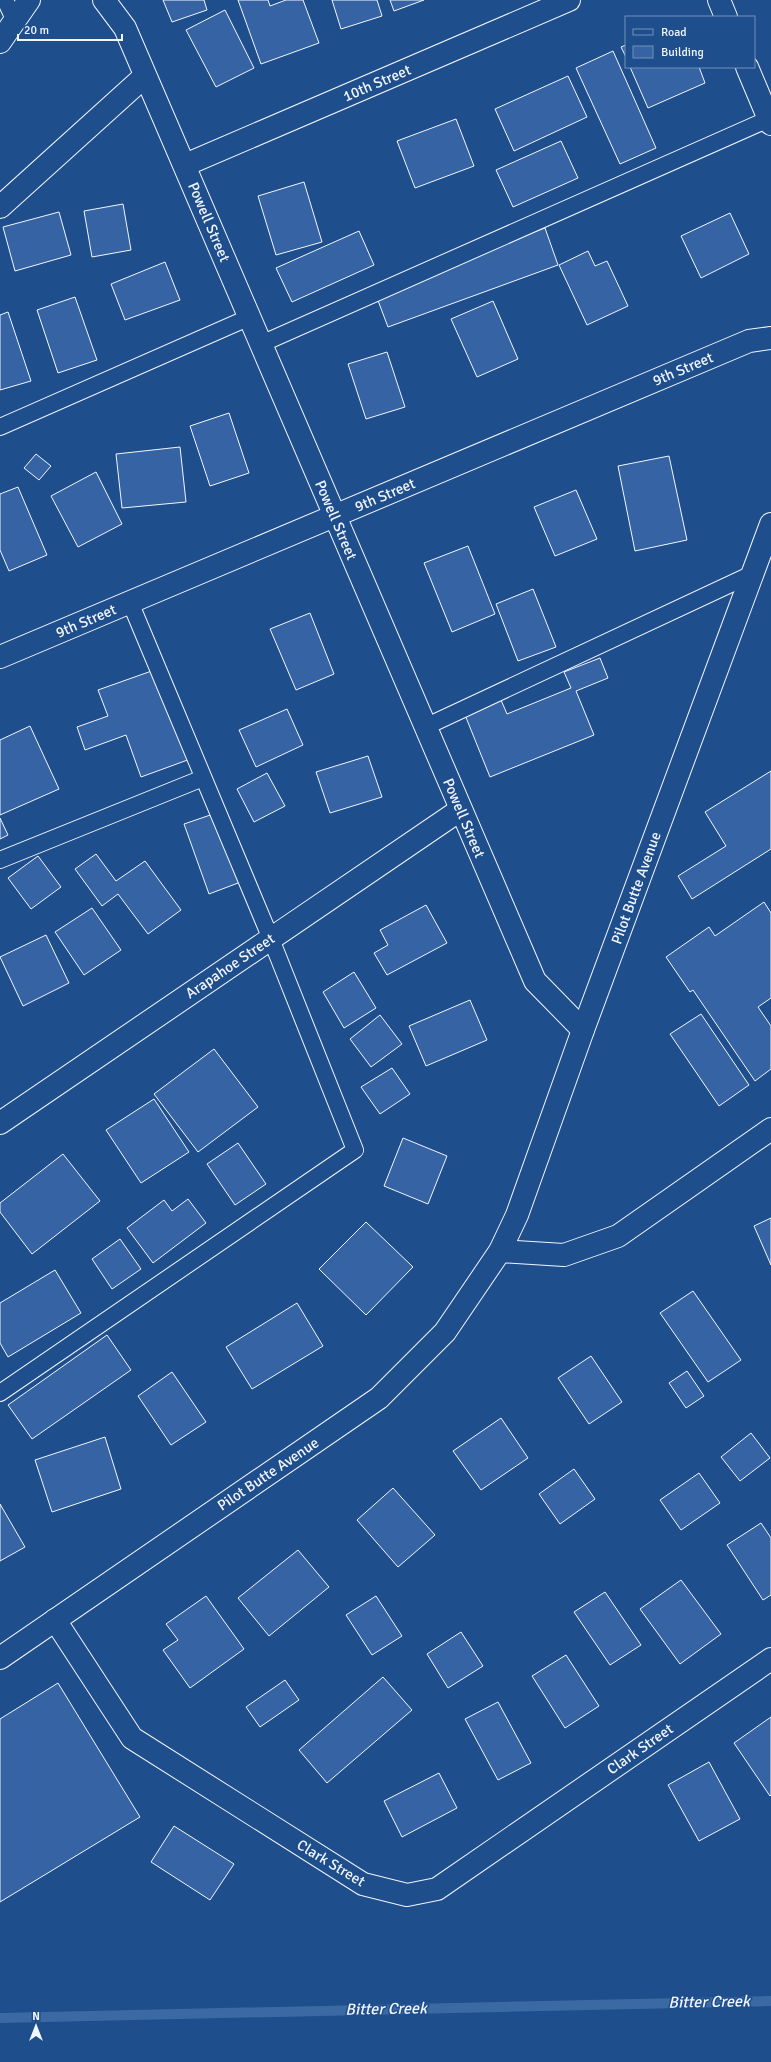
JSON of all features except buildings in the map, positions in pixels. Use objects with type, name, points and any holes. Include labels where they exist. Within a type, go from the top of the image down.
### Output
[{"type":"street","points":[[0,42],[29,0]]},
{"type":"street","name":"Powell Street","points":[[104,0],[126,28],[460,810],[535,981],[583,1030]]},
{"type":"street","name":"10th Street","points":[[185,165],[569,0]]},
{"type":"street","points":[[719,0],[726,16]]},
{"type":"street","points":[[747,68],[770,121]]},
{"type":"street","points":[[0,206],[146,76]]},
{"type":"street","name":"9th Street","points":[[0,657],[748,341],[771,338]]},
{"type":"street","name":"Pilot Butte Avenue","points":[[0,1658],[379,1398],[445,1332],[500,1251],[517,1215],[583,1030],[771,524]]},
{"type":"street","name":"Arapahoe Street","points":[[0,1122],[460,810]]},
{"type":"street","points":[[500,1251],[564,1255],[618,1236],[771,1129]]},
{"type":"street","name":"Clark Street","points":[[55,1620],[132,1738],[363,1884],[407,1895],[437,1889],[771,1659]]},
{"type":"lane","points":[[5,0],[15,21]]},
{"type":"lane","points":[[261,344],[770,121]]},
{"type":"lane","points":[[0,427],[250,317]]},
{"type":"lane","points":[[425,727],[752,574]]},
{"type":"lane","points":[[0,1393],[355,1150],[271,939],[130,602]]},
{"type":"lane","points":[[0,860],[203,778]]},
{"type":"waterway","name":"Bitter Creek","points":[[0,2018],[771,2001]]}]
